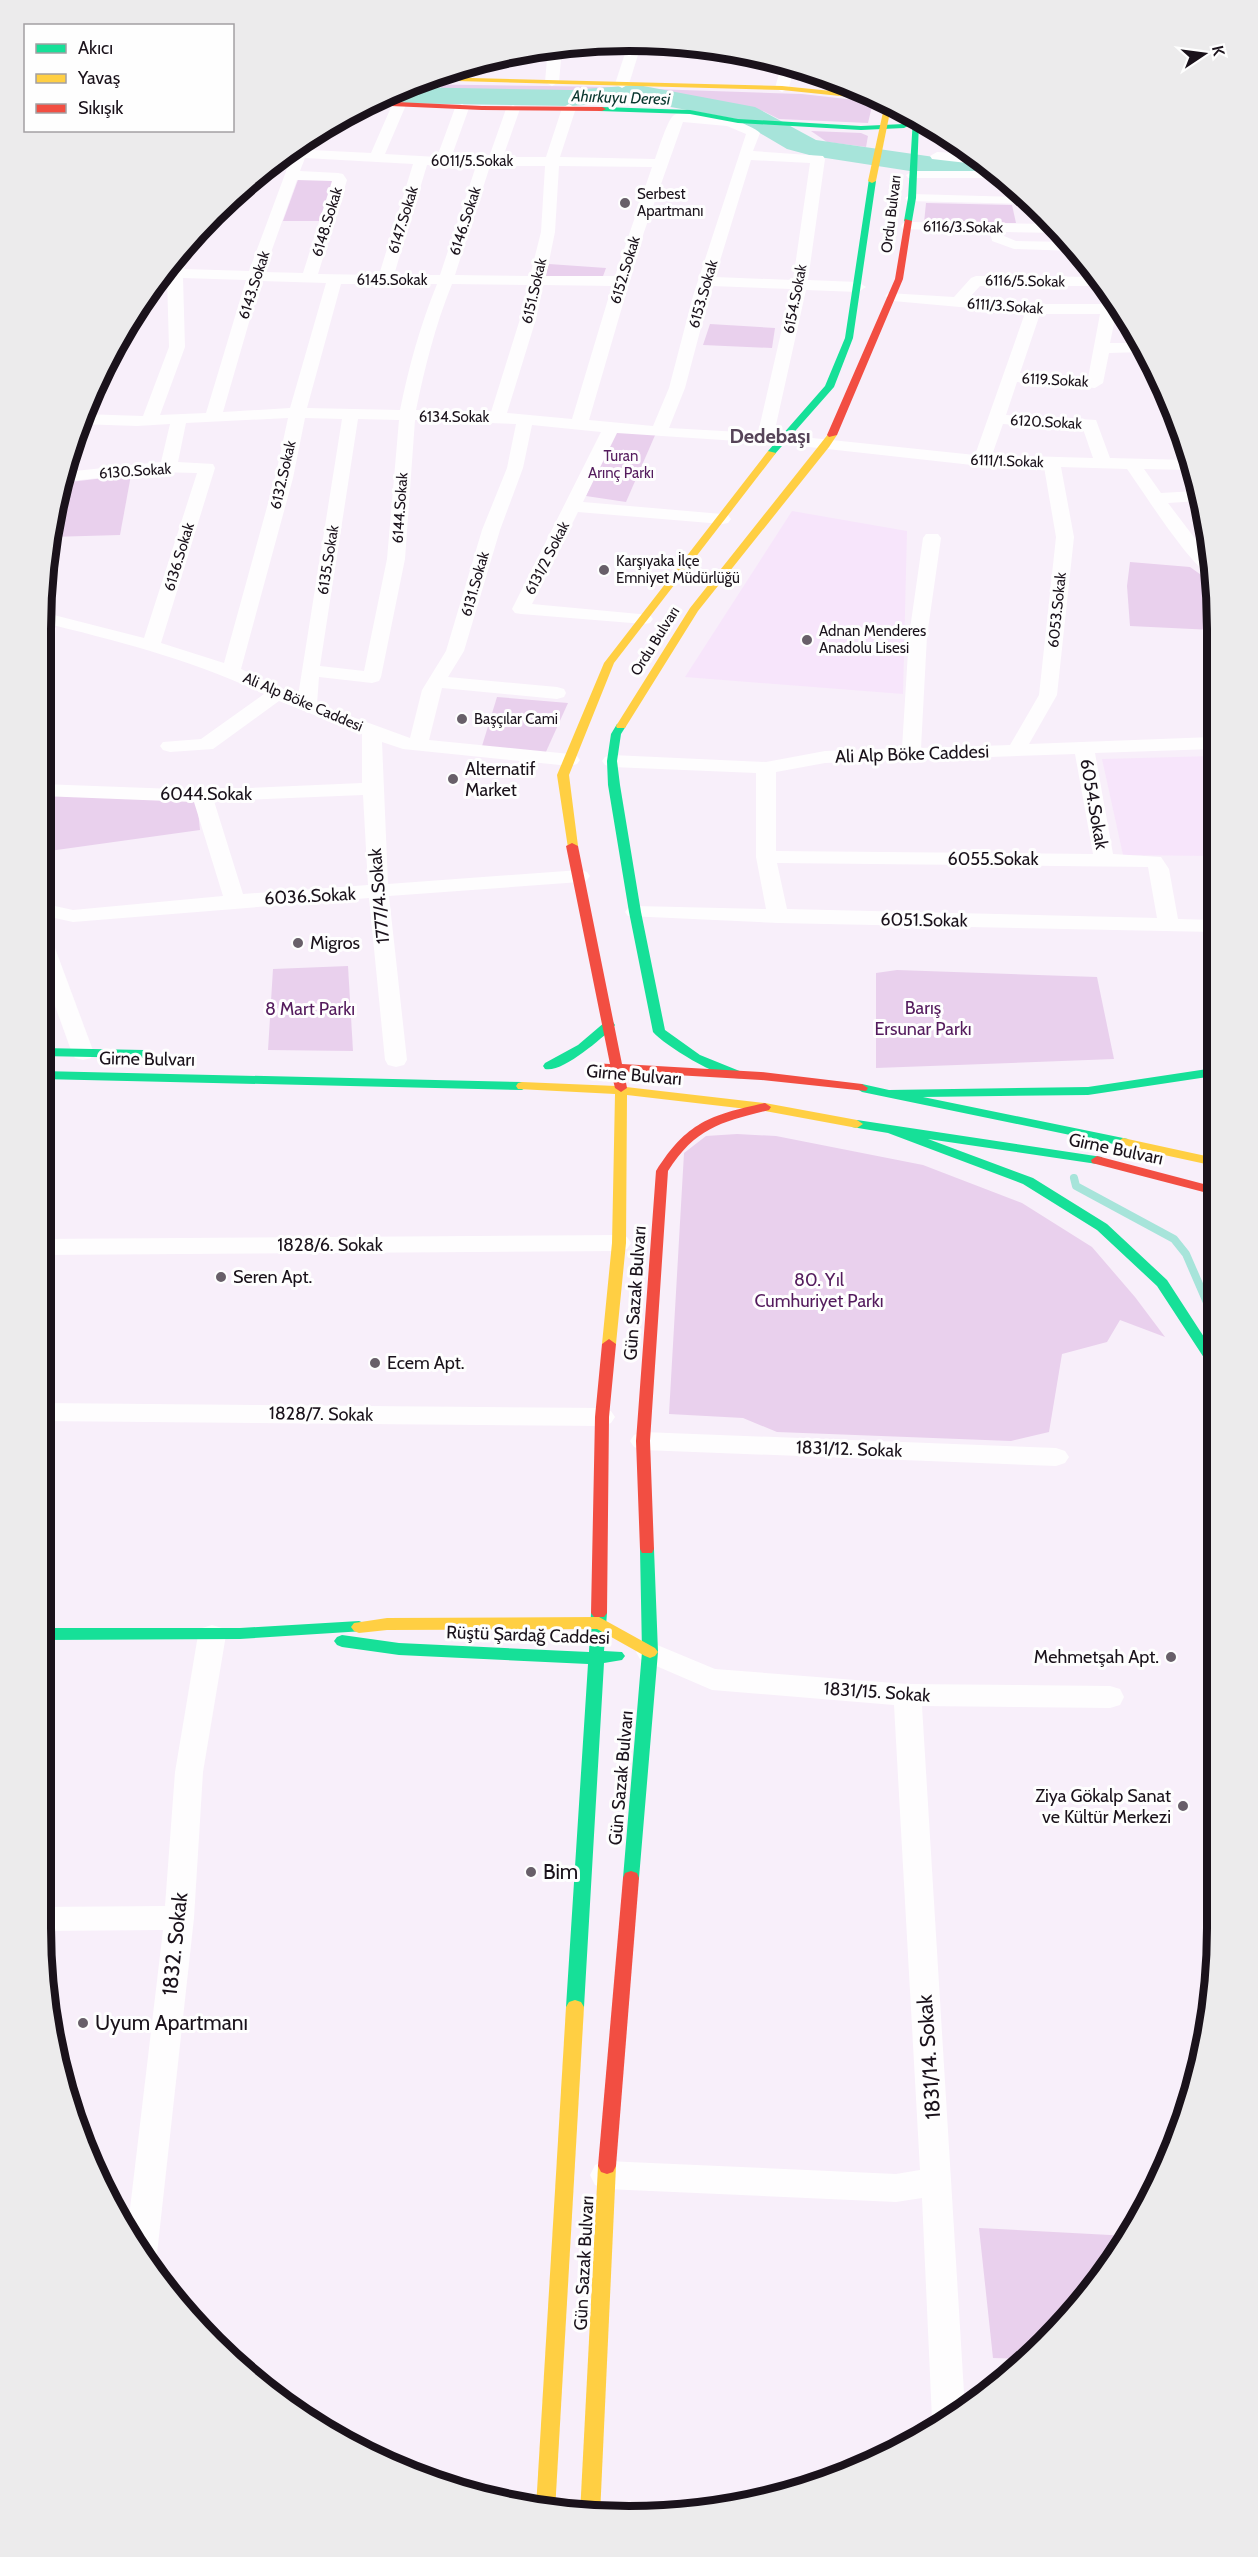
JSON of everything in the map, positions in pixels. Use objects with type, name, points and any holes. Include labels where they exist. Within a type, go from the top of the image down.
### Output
[{"type":"main road","points":[[461,77],[552,82],[782,88],[850,95]]},
{"type":"main road","points":[[388,104],[462,108],[664,110],[738,121],[861,128],[909,124]]},
{"type":"main road","name":"Ordu Bulvarı","points":[[622,1090],[572,845],[563,775],[609,663],[782,439],[829,387],[849,338],[877,155],[886,112]]},
{"type":"main road","name":"Ordu Bulvarı","points":[[738,1075],[696,1058],[659,1032],[635,912],[612,761],[616,734],[694,610],[826,445],[899,279],[912,198],[915,126]]},
{"type":"main road","name":"Girne Bulvarı","points":[[609,1025],[582,1048],[543,1066],[738,1075],[829,1083],[891,1093],[1207,1160]]},
{"type":"main road","name":"Girne Bulvarı","points":[[51,1052],[153,1054]]},
{"type":"main road","points":[[891,1093],[1088,1091],[1207,1073]]},
{"type":"main road","name":"Girne Bulvarı","points":[[51,1075],[456,1083],[622,1090],[765,1107],[893,1130],[1107,1162],[1207,1189]]},
{"type":"main road","name":"Gün Sazak Bulvarı","points":[[547,2500],[595,1658],[599,1623],[602,1417],[619,1244],[622,1090]]},
{"type":"main road","name":"Gün Sazak Bulvarı","points":[[590,2505],[606,2175],[650,1652],[643,1441],[662,1171],[683,1136],[704,1123],[733,1113],[765,1107]]},
{"type":"main road","points":[[893,1130],[1028,1181],[1102,1227],[1162,1283],[1207,1352]]},
{"type":"main road","name":"Rüştü Şardağ Caddesi","points":[[51,1634],[212,1635],[290,1633],[387,1624],[599,1623],[650,1652]]},
{"type":"main road","name":"Rüştü Şardağ Caddesi","points":[[290,1633],[399,1649],[595,1658],[650,1652]]},
{"type":"street","points":[[622,84],[633,51]]},
{"type":"street","points":[[552,82],[554,56]]},
{"type":"street","points":[[782,88],[786,73]]},
{"type":"street","points":[[376,159],[399,105]]},
{"type":"street","points":[[442,162],[462,108]]},
{"type":"street","name":"6146.Sokak","points":[[446,280],[489,162],[513,108]]},
{"type":"street","name":"6151.Sokak","points":[[498,417],[528,318],[548,232],[552,161],[569,108]]},
{"type":"street","name":"6153.Sokak","points":[[659,432],[676,388],[706,281],[753,133],[738,123],[678,118]]},
{"type":"street","name":"6152.Sokak","points":[[579,425],[621,281],[660,163],[678,118]]},
{"type":"street","name":"6011/5.Sokak","points":[[299,154],[442,162],[660,163]]},
{"type":"street","name":"6154.Sokak","points":[[745,155],[818,159],[800,283],[765,438]]},
{"type":"street","points":[[937,156],[962,157]]},
{"type":"street","name":"6143.Sokak","points":[[213,417],[255,276],[291,175],[292,160]]},
{"type":"street","name":"6147.Sokak","points":[[385,280],[421,161]]},
{"type":"street","points":[[913,166],[985,173]]},
{"type":"street","name":"6148.Sokak","points":[[291,175],[338,177],[340,180],[309,278]]},
{"type":"street","points":[[912,198],[1017,201]]},
{"type":"street","name":"6116/3.Sokak","points":[[908,226],[1046,229]]},
{"type":"street","points":[[997,227],[997,238],[1009,244],[1063,247]]},
{"type":"street","name":"6145.Sokak","points":[[173,273],[385,280],[621,281]]},
{"type":"street","points":[[150,420],[177,347],[170,278]]},
{"type":"street","name":"6132.Sokak","points":[[231,671],[284,478],[297,413],[335,279]]},
{"type":"street","name":"6144.Sokak","points":[[310,671],[372,677],[396,559],[406,417],[429,322],[446,280]]},
{"type":"street","points":[[706,281],[858,287]]},
{"type":"street","name":"6116/5.Sokak","points":[[957,303],[976,281],[1091,282]]},
{"type":"street","name":"6111/3.Sokak","points":[[892,296],[1034,309],[1111,309]]},
{"type":"street","points":[[982,460],[1034,309]]},
{"type":"street","name":"6119.Sokak","points":[[1011,377],[1095,383],[1102,348],[1113,313]]},
{"type":"street","points":[[1102,348],[1134,348]]},
{"type":"street","name":"6134.Sokak","points":[[91,419],[150,420],[297,413],[406,417],[498,417],[659,432],[782,439],[826,445]]},
{"type":"street","name":"6135.Sokak","points":[[307,706],[310,671],[351,414]]},
{"type":"street","points":[[168,468],[179,419]]},
{"type":"street","name":"6120.Sokak","points":[[997,419],[1090,424],[1103,463]]},
{"type":"street","name":"6131.Sokak","points":[[418,744],[432,690],[455,651],[491,530],[515,468],[525,420]]},
{"type":"street","name":"6131/2 Sokak","points":[[611,428],[521,609],[644,619]]},
{"type":"street","name":"6111/1.Sokak","points":[[826,445],[982,460],[1183,465]]},
{"type":"street","name":"6053.Sokak","points":[[1016,750],[1048,695],[1065,537],[1052,462]]},
{"type":"street","points":[[1132,464],[1203,560]]},
{"type":"street","name":"6130.Sokak","points":[[72,476],[168,468],[207,468]]},
{"type":"street","name":"6136.Sokak","points":[[151,646],[207,468]]},
{"type":"street","points":[[1156,498],[1191,496]]},
{"type":"street","points":[[573,506],[722,519]]},
{"type":"street","points":[[911,753],[918,636],[932,538]]},
{"type":"street","points":[[1191,547],[1201,547]]},
{"type":"street","name":"Ali Alp Böke Caddesi","points":[[51,619],[151,646],[231,671],[307,706],[403,743],[570,760]]},
{"type":"street","points":[[436,682],[557,693]]},
{"type":"street","points":[[170,746],[206,745],[278,693]]},
{"type":"street","name":"1777/4.Sokak","points":[[372,731],[371,789],[377,892],[396,1061]]},
{"type":"street","name":"Ali Alp Böke Caddesi","points":[[612,761],[766,768],[825,757],[1207,743]]},
{"type":"street","name":"6054.Sokak","points":[[1084,748],[1104,860]]},
{"type":"street","points":[[766,768],[766,857],[778,917]]},
{"type":"street","name":"6044.Sokak","points":[[51,790],[202,796],[371,789]]},
{"type":"street","points":[[202,796],[235,901]]},
{"type":"street","name":"6055.Sokak","points":[[766,857],[1154,861],[1159,869],[1169,925]]},
{"type":"street","name":"6036.Sokak","points":[[51,911],[73,916],[235,901],[580,876]]},
{"type":"street","name":"6051.Sokak","points":[[635,912],[1207,926]]},
{"type":"street","points":[[51,969],[83,1053]]},
{"type":"street","name":"1828/6. Sokak","points":[[51,1247],[619,1244]]},
{"type":"street","name":"1828/7. Sokak","points":[[51,1412],[602,1417]]},
{"type":"street","name":"1831/12. Sokak","points":[[643,1441],[1056,1457]]},
{"type":"street","name":"1832. Sokak","points":[[143,2240],[179,1918],[189,1772],[212,1635]]},
{"type":"street","name":"1831/15. Sokak","points":[[650,1652],[712,1679],[907,1695],[1110,1697]]},
{"type":"street","name":"1831/14. Sokak","points":[[907,1695],[949,2410]]},
{"type":"street","points":[[51,1918],[179,1918]]},
{"type":"street","points":[[606,2175],[896,2188],[937,2182]]},
{"type":"shaded area","name":"Adnan Menderes Anadolu Lisesi","points":[[792,511],[907,531],[903,694],[685,677]]},
{"type":"shaded area","points":[[1207,756],[1207,856],[1123,855],[1102,759]]},
{"type":"green space","points":[[437,84],[615,87],[614,91],[559,94],[416,92]]},
{"type":"green space","points":[[653,89],[802,94],[863,101],[872,105],[868,123],[779,119],[763,111],[682,95],[644,92]]},
{"type":"green space","points":[[811,131],[861,133],[868,136],[866,147],[827,142]]},
{"type":"green space","points":[[299,177],[336,178],[322,221],[283,221]]},
{"type":"green space","points":[[926,203],[1012,205],[1016,223],[924,223]]},
{"type":"green space","points":[[549,264],[606,268],[602,279],[545,276]]},
{"type":"green space","points":[[710,324],[775,328],[772,348],[703,345]]},
{"type":"green space","name":"Turan Arınç Parkı","points":[[615,429],[656,433],[626,502],[586,496]]},
{"type":"green space","points":[[131,475],[120,535],[59,537],[70,482]]},
{"type":"green space","points":[[1130,562],[1190,567],[1205,577],[1207,630],[1130,626],[1127,586]]},
{"type":"green space","points":[[497,697],[568,703],[545,754],[482,746]]},
{"type":"green space","points":[[51,794],[197,801],[200,830],[51,851]]},
{"type":"green space","name":"8 Mart Parkı","points":[[348,966],[353,1051],[268,1050],[273,969]]},
{"type":"green space","name":"Barış Ersunar Parkı","points":[[897,970],[1097,977],[1114,1059],[876,1068],[876,973]]},
{"type":"green space","name":"80. Yıl Cumhuriyet Parkı","points":[[737,1134],[776,1136],[923,1165],[1022,1203],[1092,1247],[1135,1297],[1165,1337],[1120,1320],[1107,1342],[1062,1354],[1049,1432],[1011,1441],[777,1432],[743,1418],[669,1414],[684,1153],[706,1136]]},
{"type":"green space","points":[[979,2228],[1118,2235],[1088,2280],[1038,2337],[1015,2359],[993,2358]]},
{"type":"waterway","name":"Ahırkuyu Deresi","points":[[407,95],[571,98],[638,93],[663,96],[745,113],[797,143],[813,148],[955,169],[975,166]]},
{"type":"waterway","points":[[1074,1178],[1076,1186],[1174,1239],[1186,1254],[1207,1303]]},
{"type":"traffic: fast","points":[[602,109],[690,112],[738,121],[861,128],[904,126]]},
{"type":"traffic: fast","points":[[908,221],[912,198],[915,126]]},
{"type":"traffic: fast","points":[[771,453],[829,387],[849,338],[872,181]]},
{"type":"traffic: fast","points":[[621,726],[616,734],[612,761],[614,785],[635,912],[659,1032],[696,1058],[738,1075]]},
{"type":"traffic: fast","points":[[549,1066],[582,1048],[609,1025]]},
{"type":"traffic: fast","points":[[51,1052],[144,1054]]},
{"type":"traffic: fast","points":[[891,1093],[1088,1091],[1207,1073]]},
{"type":"traffic: fast","points":[[51,1075],[522,1086]]},
{"type":"traffic: fast","points":[[862,1088],[1123,1142]]},
{"type":"traffic: fast","points":[[857,1124],[1097,1160]]},
{"type":"traffic: fast","points":[[893,1130],[1028,1181],[1102,1227],[1162,1283],[1207,1352]]},
{"type":"traffic: fast","points":[[631,1878],[650,1652],[647,1549]]},
{"type":"traffic: fast","points":[[575,2007],[599,1613]]},
{"type":"traffic: fast","points":[[51,1634],[160,1635],[359,1627]]},
{"type":"traffic: fast","points":[[342,1641],[399,1649],[595,1658],[617,1656]]},
{"type":"traffic: slow","points":[[451,80],[782,88],[850,95]]},
{"type":"traffic: slow","points":[[872,181],[887,112]]},
{"type":"traffic: slow","points":[[621,726],[694,610],[832,435]]},
{"type":"traffic: slow","points":[[572,846],[563,775],[609,663],[771,453]]},
{"type":"traffic: slow","points":[[522,1086],[622,1090],[765,1107],[857,1124]]},
{"type":"traffic: slow","points":[[609,1344],[619,1243],[621,1088]]},
{"type":"traffic: slow","points":[[1123,1142],[1207,1160]]},
{"type":"traffic: slow","points":[[359,1627],[387,1624],[599,1623],[650,1652]]},
{"type":"traffic: slow","points":[[547,2500],[575,2007]]},
{"type":"traffic: slow","points":[[590,2505],[607,2166]]},
{"type":"traffic: jam","points":[[389,104],[482,108],[602,109]]},
{"type":"traffic: jam","points":[[832,435],[899,279],[908,221]]},
{"type":"traffic: jam","points":[[572,846],[621,1088]]},
{"type":"traffic: jam","points":[[591,1067],[761,1076],[862,1088]]},
{"type":"traffic: jam","points":[[647,1549],[643,1441],[662,1171],[682,1143],[704,1126],[731,1115],[765,1107]]},
{"type":"traffic: jam","points":[[1097,1160],[1207,1189]]},
{"type":"traffic: jam","points":[[599,1613],[602,1417],[609,1344]]},
{"type":"traffic: jam","points":[[607,2166],[631,1878]]},
{"type":"place","name":"Serbest Apartmanı","points":[[625,203]]},
{"type":"place","name":"Karşıyaka İlçe Emniyet Müdürlüğü","points":[[604,570]]},
{"type":"place","name":"Adnan Menderes Anadolu Lisesi","points":[[807,640]]},
{"type":"place","name":"Başçılar Cami","points":[[462,719]]},
{"type":"place","name":"Alternatif Market","points":[[453,779]]},
{"type":"place","name":"Migros","points":[[298,943]]},
{"type":"place","name":"Seren Apt.","points":[[221,1277]]},
{"type":"place","name":"Ecem Apt.","points":[[375,1363]]},
{"type":"place","name":"Mehmetşah Apt.","points":[[1171,1657]]},
{"type":"place","name":"Ziya Gökalp Sanat ve Kültür Merkezi","points":[[1183,1806]]},
{"type":"place","name":"Bim","points":[[531,1872]]},
{"type":"place","name":"Uyum Apartmanı","points":[[83,2023]]},
{"type":"district","name":"Dedebaşı","points":[[770,436]]}]
